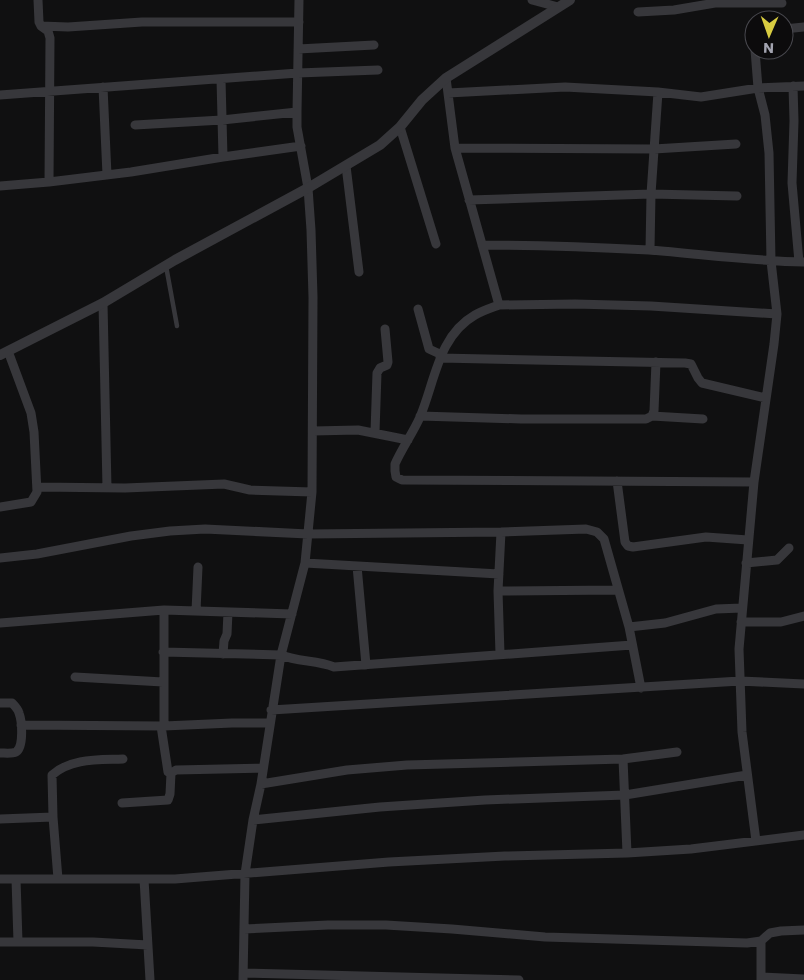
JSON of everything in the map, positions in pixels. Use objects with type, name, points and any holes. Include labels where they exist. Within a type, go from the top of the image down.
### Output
[{"type":"street","points":[[38,0],[39,22],[48,31],[50,38],[49,182]]},
{"type":"street","points":[[299,0],[297,112],[300,146],[308,188],[313,297],[311,387],[313,431],[312,492],[305,563],[280,655],[261,784],[253,820],[245,874],[243,977],[519,980]]},
{"type":"street","points":[[532,0],[564,3]]},
{"type":"street","points":[[638,12],[674,10],[715,2],[782,2]]},
{"type":"street","points":[[0,507],[32,502],[37,486],[31,413],[4,353],[103,303],[380,146],[400,127],[422,100],[446,78],[506,42],[564,3]]},
{"type":"street","points":[[41,26],[68,27],[142,22],[299,22]]},
{"type":"street","points":[[298,49],[374,45]]},
{"type":"street","points":[[756,60],[758,88],[769,153],[771,261],[777,314],[754,482],[741,622],[740,682],[747,775],[756,841]]},
{"type":"street","points":[[0,96],[221,78],[378,70]]},
{"type":"street","points":[[221,78],[223,157]]},
{"type":"street","points":[[446,78],[455,148],[500,305]]},
{"type":"street","points":[[482,245],[562,245],[801,262],[792,183],[793,86]]},
{"type":"street","points":[[448,93],[565,87],[701,96],[758,88],[804,86]]},
{"type":"street","points":[[103,87],[108,175]]},
{"type":"street","points":[[650,250],[651,194],[658,92]]},
{"type":"street","points":[[135,125],[222,120],[297,112]]},
{"type":"street","points":[[400,127],[436,244]]},
{"type":"street","points":[[455,148],[654,149],[736,144]]},
{"type":"street","points":[[0,186],[108,175],[300,146]]},
{"type":"street","points":[[346,166],[359,272]]},
{"type":"street","points":[[469,200],[651,194],[737,196]]},
{"type":"street","points":[[103,303],[107,488]]},
{"type":"street","points":[[754,482],[402,480],[396,477],[394,471],[401,451],[420,416],[441,356],[448,342],[459,327],[475,315],[500,305],[575,304],[651,306],[777,314]]},
{"type":"street","points":[[418,309],[428,346],[432,351],[441,356],[691,364],[702,383],[766,398]]},
{"type":"street","points":[[375,432],[378,372],[388,362],[384,329]]},
{"type":"street","points":[[652,416],[654,411],[656,362]]},
{"type":"street","points":[[420,416],[521,419],[646,419],[652,416],[702,419]]},
{"type":"street","points":[[313,431],[358,430],[408,440]]},
{"type":"street","points":[[618,481],[625,542],[628,546],[633,547],[706,537],[748,540]]},
{"type":"street","points":[[37,486],[158,488],[224,484],[250,490],[312,492]]},
{"type":"street","points":[[0,558],[38,554],[131,536],[205,529],[308,534],[586,529],[597,532],[604,539],[629,626],[641,688]]},
{"type":"street","points":[[500,654],[498,591],[501,532]]},
{"type":"street","points":[[746,563],[777,560],[789,548]]},
{"type":"street","points":[[305,563],[499,574]]},
{"type":"street","points":[[357,566],[366,666]]},
{"type":"street","points":[[196,611],[198,567]]},
{"type":"street","points":[[498,591],[618,590]]},
{"type":"street","points":[[629,626],[665,624],[716,609],[742,608]]},
{"type":"street","points":[[0,623],[164,610],[292,614]]},
{"type":"street","points":[[164,610],[164,726],[161,726],[168,772]]},
{"type":"street","points":[[223,654],[228,612]]},
{"type":"street","points":[[741,622],[781,622],[804,616]]},
{"type":"street","points":[[163,652],[280,655],[290,659],[324,663],[334,667],[632,645]]},
{"type":"street","points":[[75,677],[163,682]]},
{"type":"street","points":[[271,710],[740,682],[804,684]]},
{"type":"street","points":[[0,703],[12,703],[17,709],[20,715],[22,744],[19,750],[14,753],[0,753]]},
{"type":"street","points":[[21,724],[164,726],[232,723],[270,724]]},
{"type":"street","points":[[261,784],[347,770],[407,765],[623,759],[677,752]]},
{"type":"street","points":[[58,879],[52,817],[50,779],[52,775],[57,770],[77,762],[123,759]]},
{"type":"street","points":[[623,759],[627,853]]},
{"type":"street","points":[[122,803],[168,800],[171,773],[176,770],[262,768]]},
{"type":"street","points":[[253,820],[380,807],[485,800],[625,795],[747,775]]},
{"type":"street","points":[[0,819],[52,817]]},
{"type":"street","points":[[0,880],[144,879],[245,874],[389,862],[505,856],[627,853],[691,849],[804,835]]},
{"type":"street","points":[[16,879],[18,942]]},
{"type":"street","points":[[144,879],[150,980]]},
{"type":"street","points":[[244,928],[328,924],[386,925],[452,928],[545,937],[738,943],[761,942],[770,933],[804,930]]},
{"type":"street","points":[[0,942],[93,942],[148,945]]},
{"type":"street","points":[[761,942],[761,978],[804,979]]},
{"type":"lane","points":[[166,266],[177,326]]}]
